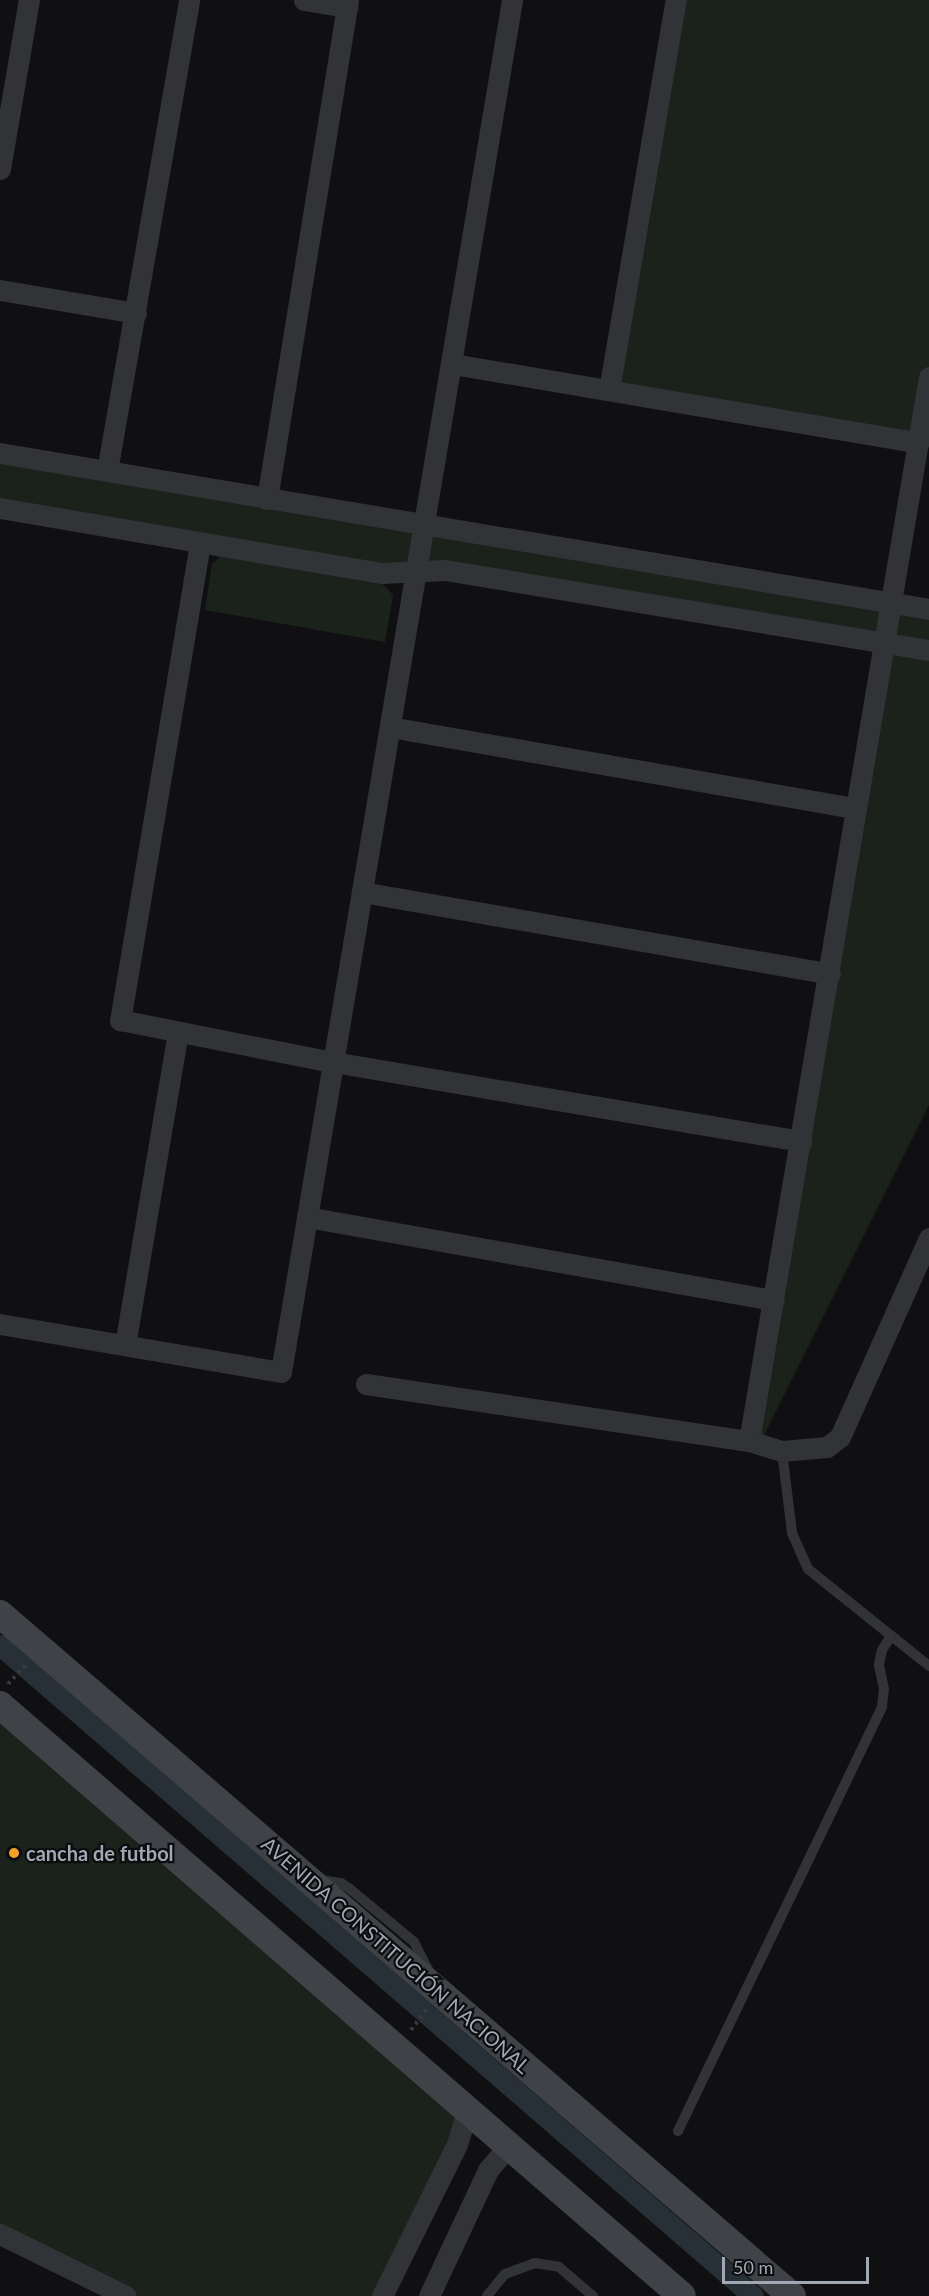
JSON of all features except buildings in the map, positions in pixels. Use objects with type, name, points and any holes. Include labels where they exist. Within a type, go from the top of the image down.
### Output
[{"type":"main road","name":"AVENIDA CONSTITUCIÓN NACIONAL","points":[[0,1614],[792,2296]]},
{"type":"main road","points":[[0,1705],[682,2296]]},
{"type":"street","points":[[0,169],[29,0]]},
{"type":"street","points":[[107,471],[189,0]]},
{"type":"street","points":[[267,498],[347,4],[304,0]]},
{"type":"street","points":[[0,1324],[281,1372],[453,364],[512,0]]},
{"type":"street","points":[[609,390],[676,0]]},
{"type":"street","points":[[0,290],[136,313]]},
{"type":"street","points":[[453,364],[918,443]]},
{"type":"street","points":[[749,1441],[830,974],[929,377]]},
{"type":"street","points":[[0,453],[929,609]]},
{"type":"street","points":[[0,508],[381,573],[445,570],[929,650]]},
{"type":"street","points":[[200,543],[120,1020],[333,1062],[801,1141]]},
{"type":"street","points":[[390,727],[856,808]]},
{"type":"street","points":[[362,892],[830,974]]},
{"type":"street","points":[[125,1345],[178,1033]]},
{"type":"street","points":[[307,1217],[774,1300]]},
{"type":"street","points":[[366,1384],[749,1441],[782,1451],[827,1447],[840,1437],[929,1238]]},
{"type":"street","points":[[382,2296],[457,2144],[467,2111]]},
{"type":"street","points":[[429,2296],[488,2170],[508,2146]]},
{"type":"street","points":[[0,2234],[126,2296]]},
{"type":"lane","points":[[782,1451],[792,1533],[808,1569],[929,1666]]},
{"type":"lane","points":[[678,2131],[882,1707],[884,1689],[879,1665],[882,1650],[891,1636]]},
{"type":"lane","points":[[487,2296],[505,2274],[536,2263],[559,2267],[593,2296]]},
{"type":"path","points":[[0,1693],[40,1649]]},
{"type":"path","points":[[396,2049],[437,1991]]},
{"type":"shaded area","points":[[676,0],[929,0],[929,376],[918,443],[609,390]]},
{"type":"shaded area","points":[[0,451],[929,609],[929,1105],[759,1445],[749,1441],[885,642],[445,570],[381,573],[0,508]]},
{"type":"shaded area","points":[[221,556],[384,585],[393,595],[385,642],[205,610],[212,564]]},
{"type":"shaded area","points":[[0,1714],[467,2111],[380,2296],[125,2296],[0,2235]]},
{"type":"waterway","points":[[0,1645],[753,2296]]},
{"type":"place","name":"cancha de futbol","points":[[14,1853]]}]
